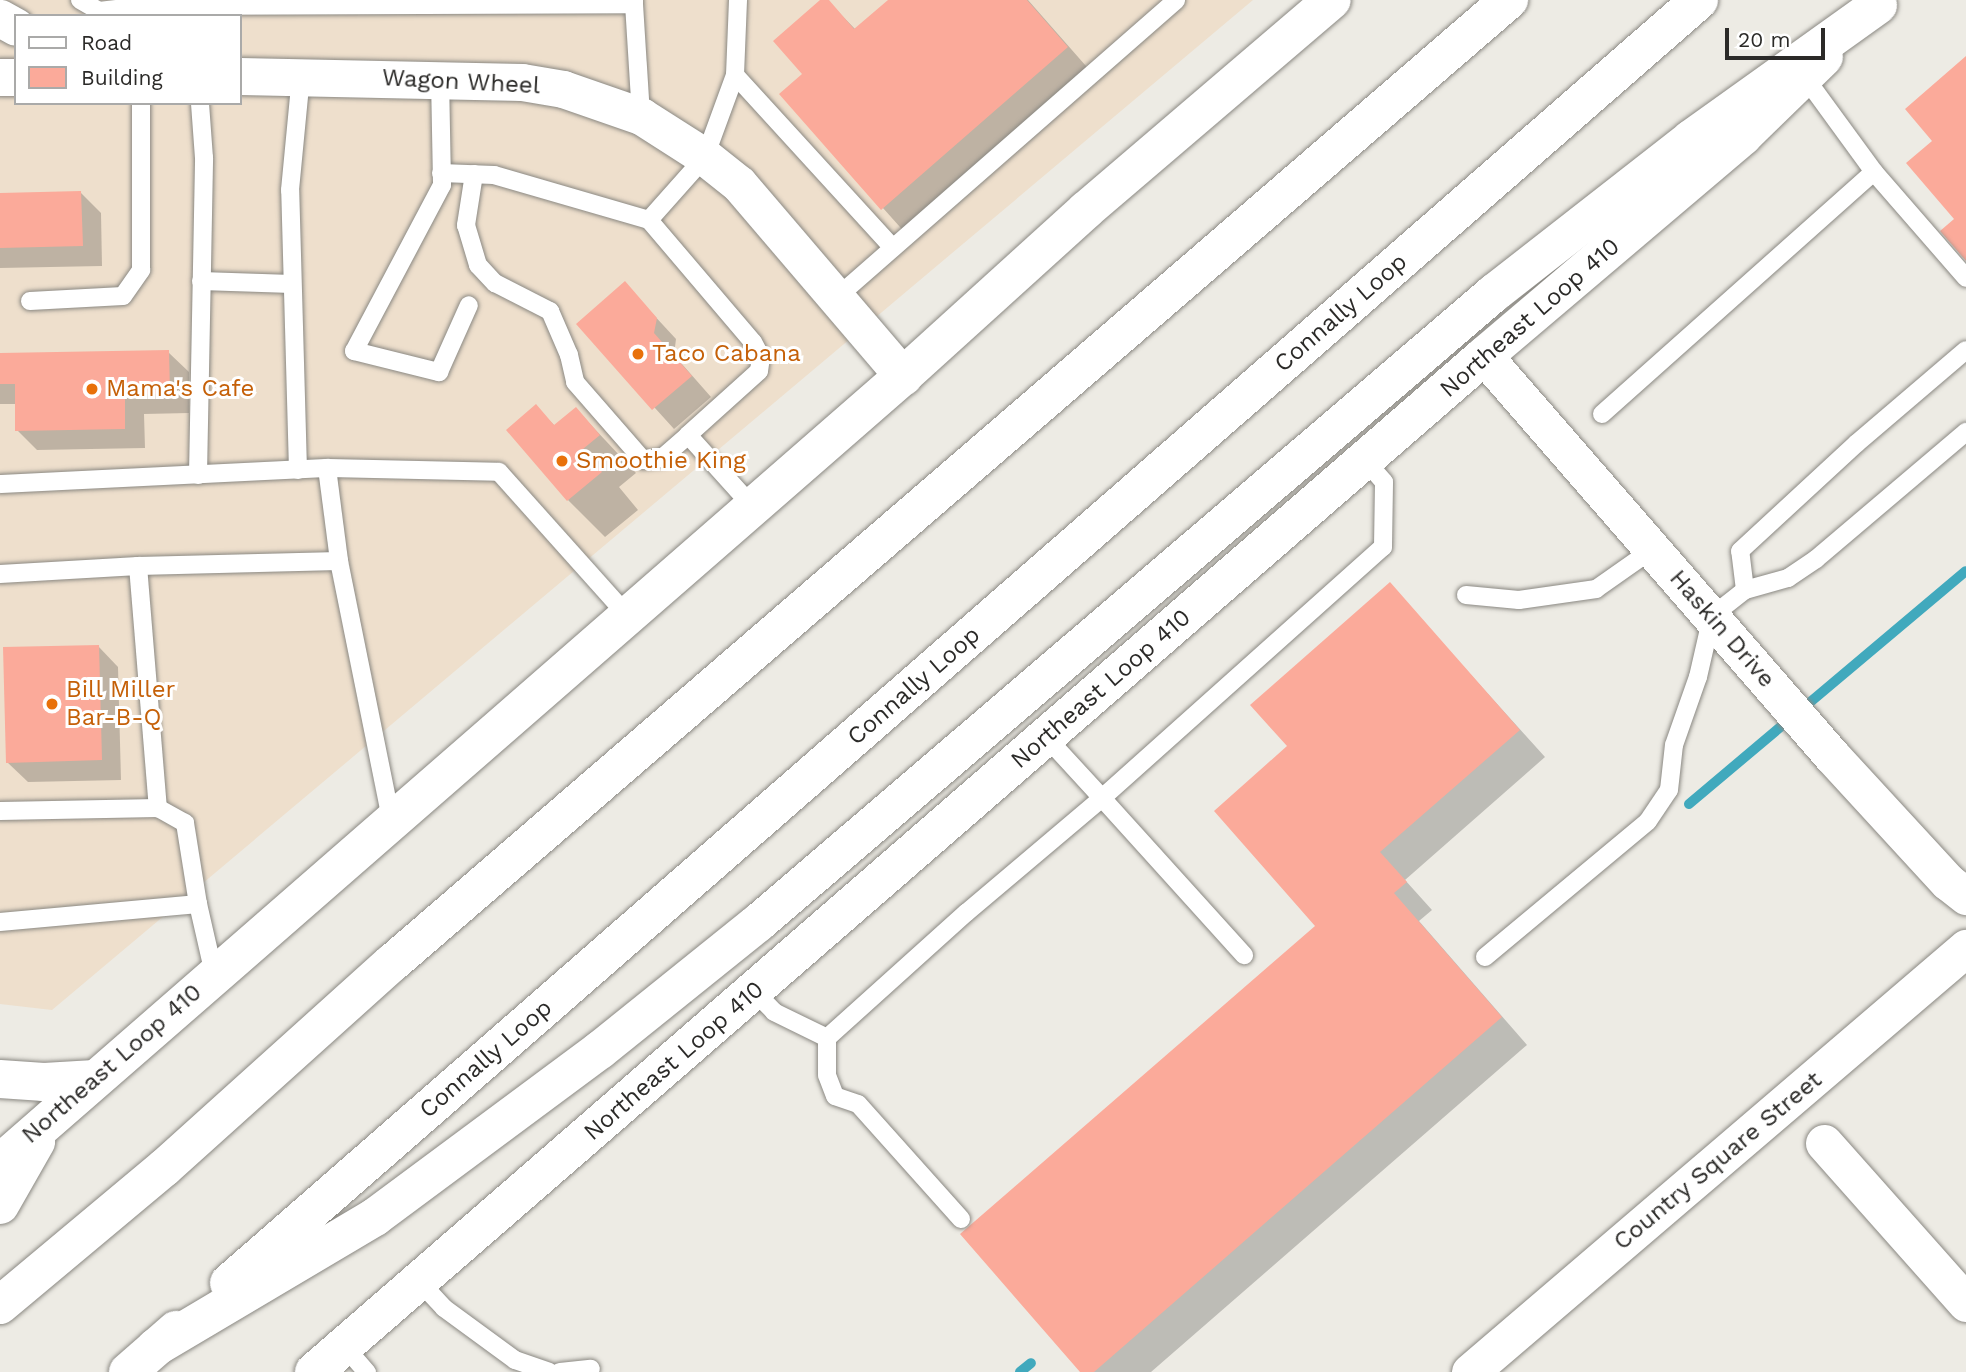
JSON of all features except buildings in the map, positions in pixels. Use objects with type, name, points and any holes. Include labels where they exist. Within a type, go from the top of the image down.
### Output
[{"type":"main road","name":"Northeast Loop 410","points":[[0,1163],[903,376],[1086,210],[1332,0]]},
{"type":"main road","points":[[0,1305],[164,1168],[392,963],[1509,0]]},
{"type":"main road","name":"Connally Loop","points":[[128,1372],[1699,0]]},
{"type":"main road","name":"Northeast Loop 410","points":[[314,1372],[355,1359],[419,1281],[1484,356],[1743,136],[1880,2]]},
{"type":"main road","points":[[156,1347],[375,1217],[600,1050],[758,923],[1494,293],[1692,139],[1880,2]]},
{"type":"main road","points":[[0,1079],[44,1082],[95,1079]]},
{"type":"main road","points":[[0,1205],[47,1122]]},
{"type":"street","name":"Wagon Wheel","points":[[242,76],[440,78],[522,82],[563,89],[641,116],[705,157],[738,184],[903,376]]},
{"type":"street","name":"Haskin Drive","points":[[1484,356],[1832,755],[1948,882],[1966,896]]},
{"type":"street","name":"Country Square Street","points":[[1470,1372],[1966,948]]},
{"type":"street","points":[[1824,1143],[1966,1303]]},
{"type":"lane","points":[[80,0],[99,11],[143,7],[634,2],[641,116]]},
{"type":"lane","points":[[649,220],[705,157],[735,75],[738,0]]},
{"type":"lane","points":[[836,298],[1176,0]]},
{"type":"lane","points":[[735,75],[892,248]]},
{"type":"lane","points":[[298,470],[290,190],[301,76]]},
{"type":"lane","points":[[1804,76],[1874,172],[1966,278]]},
{"type":"lane","points":[[440,78],[442,185],[354,351],[439,372],[470,306]]},
{"type":"lane","points":[[30,301],[123,296],[141,270],[141,105]]},
{"type":"lane","points":[[198,475],[204,158],[201,105]]},
{"type":"lane","points":[[1602,414],[1874,172]]},
{"type":"lane","points":[[441,173],[474,174],[494,175],[649,220],[754,342],[761,357],[758,371],[662,458],[643,460],[575,382],[569,355],[550,311],[495,284],[478,265],[466,225],[474,174]]},
{"type":"lane","points":[[201,281],[292,284]]},
{"type":"lane","points":[[1745,590],[1740,551],[1857,443],[1966,350]]},
{"type":"lane","points":[[1485,957],[1648,821],[1669,790],[1674,745],[1698,677],[1712,615],[1745,590],[1788,578],[1816,559],[1966,432]]},
{"type":"lane","points":[[688,435],[752,506]]},
{"type":"lane","points":[[961,1219],[858,1104],[835,1096],[827,1074],[827,1038],[966,913],[1102,798],[1383,547],[1384,482],[1365,460]]},
{"type":"lane","points":[[0,484],[327,468],[499,472],[627,615]]},
{"type":"lane","points":[[327,468],[339,561],[391,820]]},
{"type":"lane","points":[[1466,595],[1519,600],[1596,589],[1653,549]]},
{"type":"lane","points":[[0,574],[138,566],[339,561]]},
{"type":"lane","points":[[138,566],[158,808]]},
{"type":"lane","points":[[1046,737],[1244,955]]},
{"type":"lane","points":[[0,811],[158,808],[185,823],[198,904],[214,974]]},
{"type":"lane","points":[[0,922],[198,904]]},
{"type":"lane","points":[[754,991],[774,1012],[827,1038]]},
{"type":"lane","points":[[419,1281],[444,1308],[515,1360],[548,1372]]},
{"type":"lane","points":[[559,1372],[591,1369]]},
{"type":"shaded area","points":[[0,0],[1253,0],[52,1010],[0,1004]]},
{"type":"waterway","points":[[1802,709],[1966,571]]},
{"type":"waterway","points":[[1689,804],[1790,719]]},
{"type":"waterway","points":[[1020,1372],[1031,1363]]},
{"type":"place","name":"Taco Cabana","points":[[638,354]]},
{"type":"place","name":"Mama's Cafe","points":[[92,389]]},
{"type":"place","name":"Smoothie King","points":[[562,461]]},
{"type":"place","name":"Bill Miller Bar-B-Q","points":[[52,704]]}]
